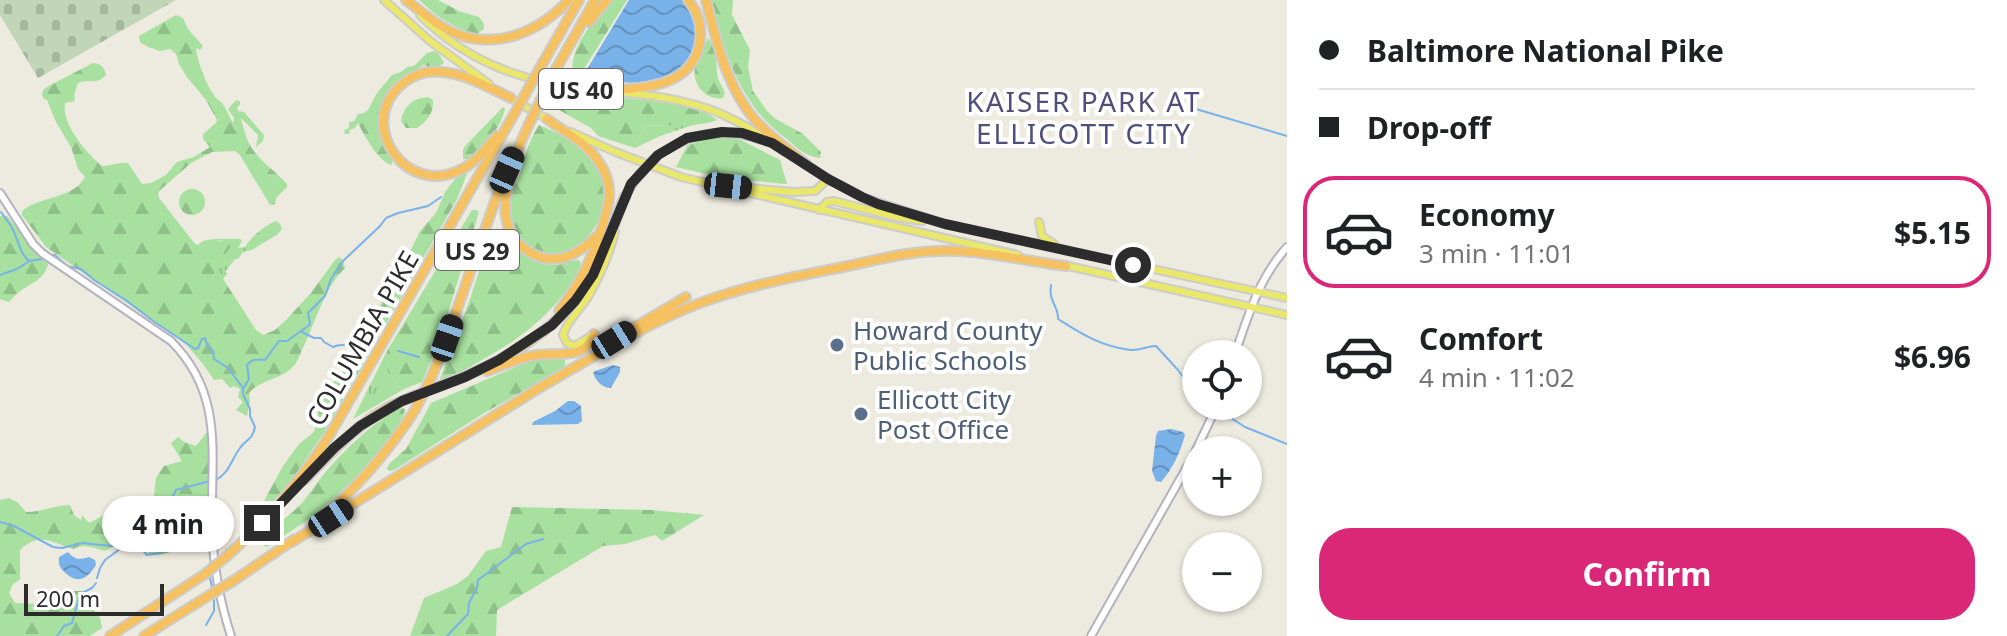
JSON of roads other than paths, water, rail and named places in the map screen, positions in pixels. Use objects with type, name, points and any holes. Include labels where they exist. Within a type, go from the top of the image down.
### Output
[{"type":"highway","points":[[406,0],[448,30],[467,37],[490,40],[512,37],[535,28],[569,0]]},
{"type":"highway","name":"COLUMBIA PIKE","points":[[110,636],[205,574],[227,556],[262,523],[301,477],[326,441],[579,0]]},
{"type":"highway","name":"US 29","points":[[144,636],[292,542],[361,481],[394,441],[415,410],[432,376],[480,241],[522,137],[595,0]]},
{"type":"highway","points":[[558,66],[593,14],[607,0]]},
{"type":"highway","points":[[591,90],[656,86],[688,67],[698,51],[701,31],[688,0]]},
{"type":"highway","points":[[706,0],[725,69],[738,96],[757,122],[807,165]]},
{"type":"highway","points":[[511,98],[466,77],[425,72],[408,80],[394,92],[386,108],[384,126],[391,150],[403,164],[420,173],[438,176],[456,172],[473,162],[513,116]]},
{"type":"highway","points":[[527,343],[549,322],[577,286],[590,261],[610,204],[605,173],[592,152],[547,119]]},
{"type":"highway","points":[[522,137],[505,200],[507,225],[515,240],[534,255],[556,259],[583,249],[600,232]]},
{"type":"highway","points":[[262,523],[347,435],[388,408],[499,360],[552,325],[585,288],[603,255],[625,196]]},
{"type":"highway","points":[[537,389],[682,310],[769,282],[902,255],[940,251],[973,252],[1066,266]]},
{"type":"highway","points":[[292,542],[686,297]]},
{"type":"highway","points":[[435,388],[528,356],[580,351],[590,344],[594,334]]},
{"type":"main road","name":"US 40","points":[[384,0],[446,54],[511,98],[617,153],[681,177],[1287,315]]},
{"type":"main road","name":"US 40","points":[[406,0],[443,36],[510,73],[549,84],[691,103],[738,122],[828,179],[878,204],[945,224],[1287,298]]},
{"type":"main road","points":[[594,334],[575,346],[567,343],[563,335],[566,326],[589,296],[608,259],[625,196],[639,174],[658,155],[687,138],[722,132],[742,133],[772,143]]},
{"type":"main road","points":[[707,184],[771,191],[807,191],[818,190],[828,179]]},
{"type":"main road","points":[[0,193],[42,253],[171,341],[184,355],[204,391],[211,416],[213,545],[231,636]]},
{"type":"main road","points":[[819,210],[827,202],[834,201],[896,217],[945,224]]},
{"type":"main road","points":[[1021,240],[1032,234],[1039,222],[1044,239],[1068,250]]},
{"type":"main road","points":[[1240,340],[1258,291],[1271,266],[1287,247]]},
{"type":"main road","points":[[1091,636],[1182,475]]},
{"type":"water","points":[[629,0],[684,0],[698,30],[690,58],[680,70],[650,82],[616,82],[584,74]]},
{"type":"water","points":[[613,365],[620,367],[620,372],[608,388],[600,384],[593,373]]},
{"type":"water","points":[[568,401],[581,406],[582,421],[578,424],[532,425],[533,422]]},
{"type":"water","points":[[1171,429],[1185,435],[1182,436],[1178,454],[1161,482],[1156,481],[1152,471],[1158,431]]},
{"type":"water","points":[[68,552],[78,559],[89,557],[95,560],[96,565],[84,578],[72,578],[59,563],[59,557]]},
{"type":"waterway","points":[[555,109],[566,95]]},
{"type":"waterway","points":[[1196,109],[1287,136]]},
{"type":"waterway","points":[[216,480],[227,470],[255,427],[243,394],[249,379],[247,365],[253,360],[265,360],[279,341],[287,341],[310,324],[308,313],[325,296],[331,279],[343,261],[386,218],[428,206],[441,197]]},
{"type":"waterway","points":[[1,212],[12,227],[26,258],[29,261],[42,259]]},
{"type":"waterway","points":[[51,255],[67,266],[81,269],[195,349],[205,338],[214,359],[228,368],[243,388]]},
{"type":"waterway","points":[[0,275],[28,262]]},
{"type":"waterway","points":[[1051,285],[1058,319],[1109,346],[1134,350],[1156,346],[1182,376]]},
{"type":"waterway","points":[[302,332],[321,338],[333,347],[366,341]]},
{"type":"waterway","points":[[398,351],[419,357]]},
{"type":"waterway","points":[[1234,420],[1287,444]]},
{"type":"waterway","points":[[195,550],[190,546],[178,545],[157,526],[174,514],[171,500],[176,490],[210,481]]},
{"type":"waterway","points":[[0,522],[53,547],[82,543],[112,546],[126,543],[140,547],[147,555],[160,553],[174,542]]},
{"type":"waterway","points":[[447,636],[468,614],[478,580],[526,544],[543,539]]},
{"type":"waterway","points":[[97,578],[105,560],[121,546]]},
{"type":"waterway","points":[[209,574],[213,591]]},
{"type":"waterway","points":[[57,636],[64,626],[72,623],[80,594],[96,583]]},
{"type":"waterway","points":[[206,625],[214,611],[214,597]]},
{"type":"place","name":"Howard County Public Schools","points":[[837,345]]},
{"type":"place","name":"Ellicott City Post Office","points":[[861,414]]},
{"type":"district","name":"KAISER PARK AT ELLICOTT CITY","points":[[1084,117]]}]
